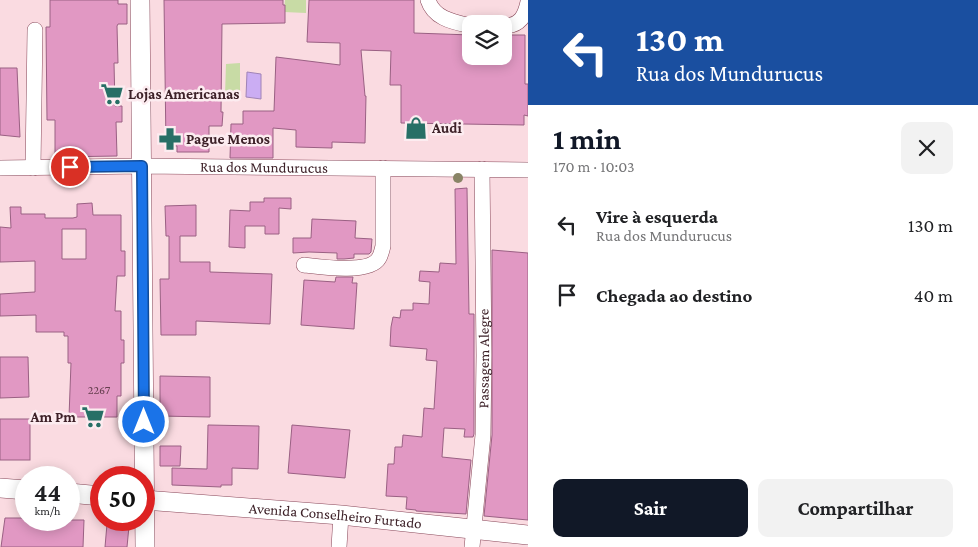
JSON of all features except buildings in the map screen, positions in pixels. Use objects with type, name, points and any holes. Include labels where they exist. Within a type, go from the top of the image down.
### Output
[{"type":"main road","points":[[140,0],[144,466]]},
{"type":"main road","points":[[0,488],[15,489]]},
{"type":"main road","name":"Avenida Conselheiro Furtado","points":[[155,501],[341,515],[473,538],[528,536]]},
{"type":"main road","points":[[145,531],[145,547]]},
{"type":"street","points":[[428,0],[430,6],[445,20],[462,24]]},
{"type":"street","points":[[512,26],[525,15],[528,2]]},
{"type":"street","points":[[33,168],[35,30]]},
{"type":"street","name":"Rua dos Mundurucus","points":[[0,168],[142,166],[528,170]]},
{"type":"street","points":[[304,265],[335,268],[368,267],[379,259],[383,246],[383,168]]},
{"type":"street","name":"Passagem Alegre","points":[[473,538],[483,435],[482,169]]},
{"type":"street","points":[[339,547],[341,515]]},
{"type":"green space","points":[[285,0],[306,0],[306,13],[284,12]]},
{"type":"green space","points":[[240,63],[240,95],[225,95],[226,64]]},
{"type":"shaded area","points":[[247,72],[261,74],[261,99],[246,97]]},
{"type":"place","name":"Lojas Americanas","points":[[112,94]]},
{"type":"place","name":"Audi","points":[[416,128]]},
{"type":"place","name":"Pague Menos","points":[[170,139]]},
{"type":"place","name":"Am Pm","points":[[93,417]]},
{"type":"route","points":[[70,167],[142,166],[144,422]]}]
